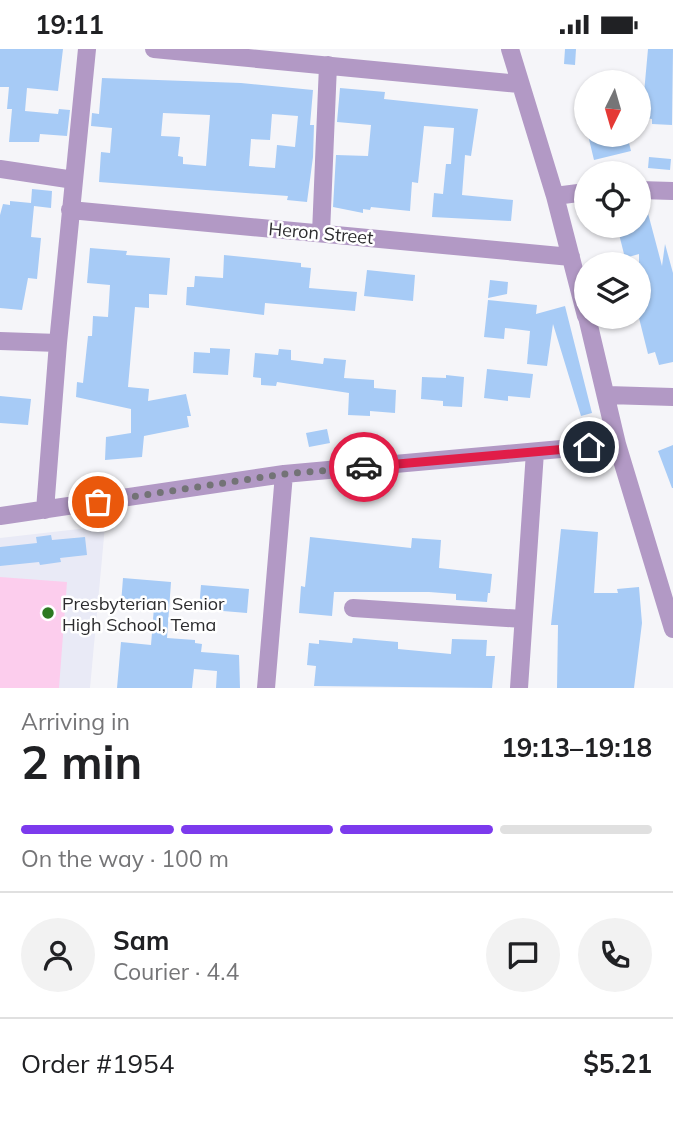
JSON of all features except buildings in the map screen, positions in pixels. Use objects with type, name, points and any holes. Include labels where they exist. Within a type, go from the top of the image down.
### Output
[{"type":"street","points":[[45,510],[70,209],[87,49]]},
{"type":"street","points":[[154,49],[266,54],[328,65],[519,84]]},
{"type":"street","points":[[510,49],[555,195],[574,269]]},
{"type":"street","points":[[321,233],[328,65]]},
{"type":"street","points":[[0,169],[74,180]]},
{"type":"street","points":[[651,190],[673,191]]},
{"type":"street","points":[[555,195],[574,193]]},
{"type":"street","name":"Heron Street","points":[[70,209],[571,257]]},
{"type":"street","points":[[589,329],[617,445],[673,629]]},
{"type":"street","points":[[0,341],[58,344]]},
{"type":"street","points":[[607,395],[673,397]]},
{"type":"street","points":[[0,516],[284,474],[617,445]]},
{"type":"street","points":[[519,688],[535,452]]},
{"type":"street","points":[[266,688],[284,474]]},
{"type":"street","points":[[353,608],[523,619]]},
{"type":"shaded area","name":"Presbyterian Senior High School, Tema","points":[[105,526],[90,688],[0,688],[0,538]]},
{"type":"shaded area","points":[[0,577],[67,582],[59,688],[0,688]]},
{"type":"way so far","points":[[98,502],[284,474],[364,467]]},
{"type":"place","name":"Presbyterian Senior High School, Tema","points":[[48,613]]},
{"type":"route","points":[[364,467],[589,447]]}]
